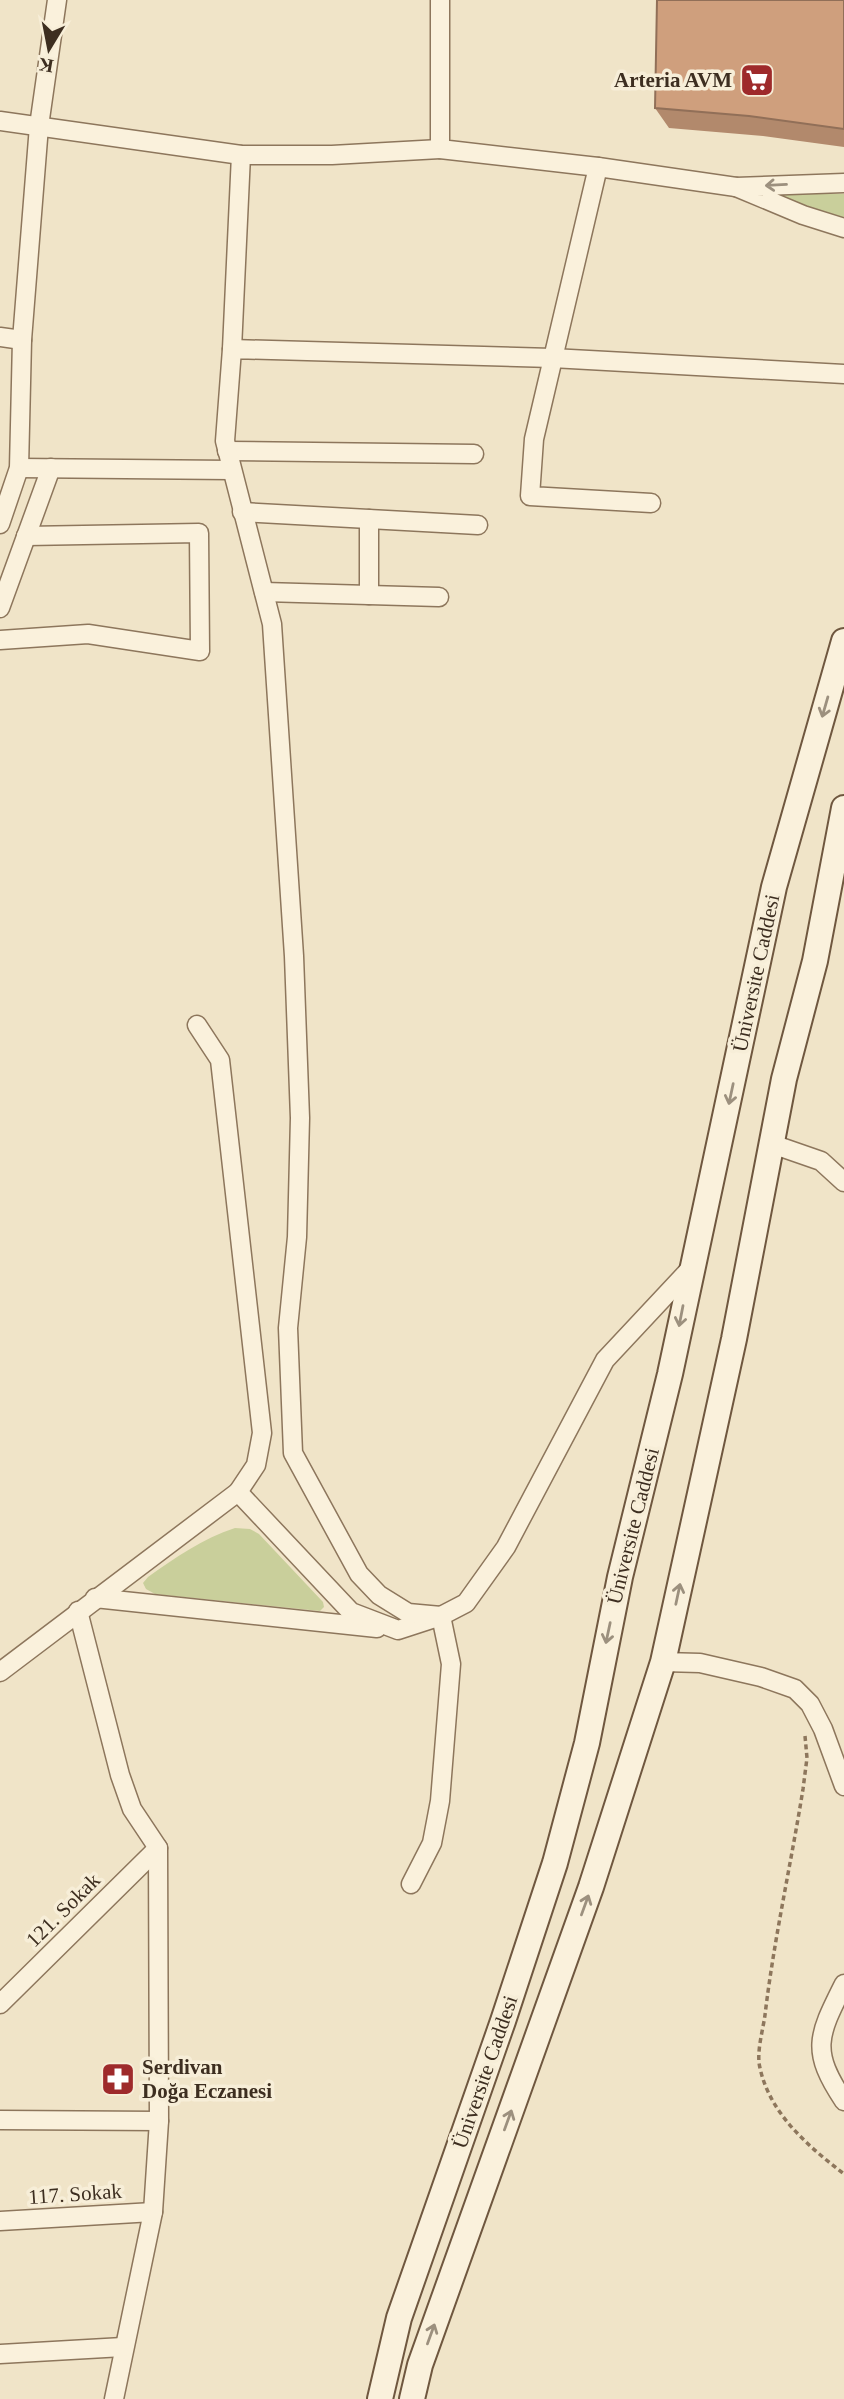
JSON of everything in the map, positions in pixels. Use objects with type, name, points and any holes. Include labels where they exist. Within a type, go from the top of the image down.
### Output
[{"type":"main road","name":"Üniversite Caddesi","points":[[380,2399],[398,2318],[503,2021],[555,1863],[587,1743],[620,1577],[670,1374],[774,887],[844,641]]},
{"type":"main road","name":"Üniversite Caddesi","points":[[412,2399],[420,2365],[591,1887],[663,1662],[731,1352],[784,1079],[815,961],[844,808]]},
{"type":"street","points":[[0,524],[19,468],[22,340],[39,126],[57,0]]},
{"type":"street","points":[[440,0],[440,149]]},
{"type":"street","points":[[0,121],[241,155],[332,155],[440,149],[598,167],[736,187],[844,183]]},
{"type":"street","points":[[241,155],[225,442],[272,624],[294,956],[300,1118],[297,1237],[288,1328],[293,1453],[359,1574],[379,1595],[408,1613],[442,1616]]},
{"type":"street","points":[[598,167],[534,439],[530,496],[651,503]]},
{"type":"street","points":[[736,187],[803,215],[844,228]]},
{"type":"street","points":[[0,337],[22,340]]},
{"type":"street","points":[[232,349],[552,358],[844,373]]},
{"type":"street","points":[[227,451],[474,454]]},
{"type":"street","points":[[19,468],[232,470]]},
{"type":"street","points":[[0,608],[51,468]]},
{"type":"street","points":[[242,512],[478,525]]},
{"type":"street","points":[[369,519],[369,595]]},
{"type":"street","points":[[0,640],[88,634],[200,651],[199,533],[26,536]]},
{"type":"street","points":[[264,592],[439,597]]},
{"type":"street","points":[[0,1672],[238,1492],[256,1465],[262,1433],[219,1060],[197,1025]]},
{"type":"street","points":[[772,1144],[821,1161],[844,1182]]},
{"type":"street","points":[[95,1598],[397,1630],[442,1616],[466,1602],[506,1547],[605,1360],[691,1268]]},
{"type":"street","points":[[238,1492],[351,1612],[397,1630]]},
{"type":"street","points":[[78,1611],[120,1775],[132,1809],[158,1848],[159,2121],[153,2212],[114,2399]]},
{"type":"street","points":[[411,1884],[432,1843],[440,1801],[451,1664],[442,1616]]},
{"type":"street","points":[[663,1662],[701,1662],[761,1677],[795,1689],[810,1704],[823,1729],[844,1786]]},
{"type":"street","name":"121. Sokak","points":[[0,2004],[158,1848]]},
{"type":"street","points":[[844,1984],[830,2012],[821,2054],[826,2074],[844,2101]]},
{"type":"street","points":[[0,2120],[159,2121]]},
{"type":"street","name":"117. Sokak","points":[[0,2221],[153,2212]]},
{"type":"street","points":[[0,2354],[123,2347]]},
{"type":"path","points":[[804,1726],[807,1758],[768,1990],[759,2065],[769,2094],[787,2122],[813,2150],[844,2174]]},
{"type":"green space","points":[[759,192],[844,194],[844,220]]},
{"type":"green space","points":[[235,1528],[250,1529],[259,1534],[323,1602],[324,1607],[320,1611],[155,1594],[146,1589],[143,1583],[148,1577],[168,1563],[201,1543]]},
{"type":"building","name":"Arteria AVM","points":[[657,0],[844,0],[844,129],[749,116],[655,108]]},
{"type":"place","name":"Arteria AVM","points":[[757,80]]},
{"type":"place","name":"Serdivan Doğa Eczanesi","points":[[118,2079]]}]
